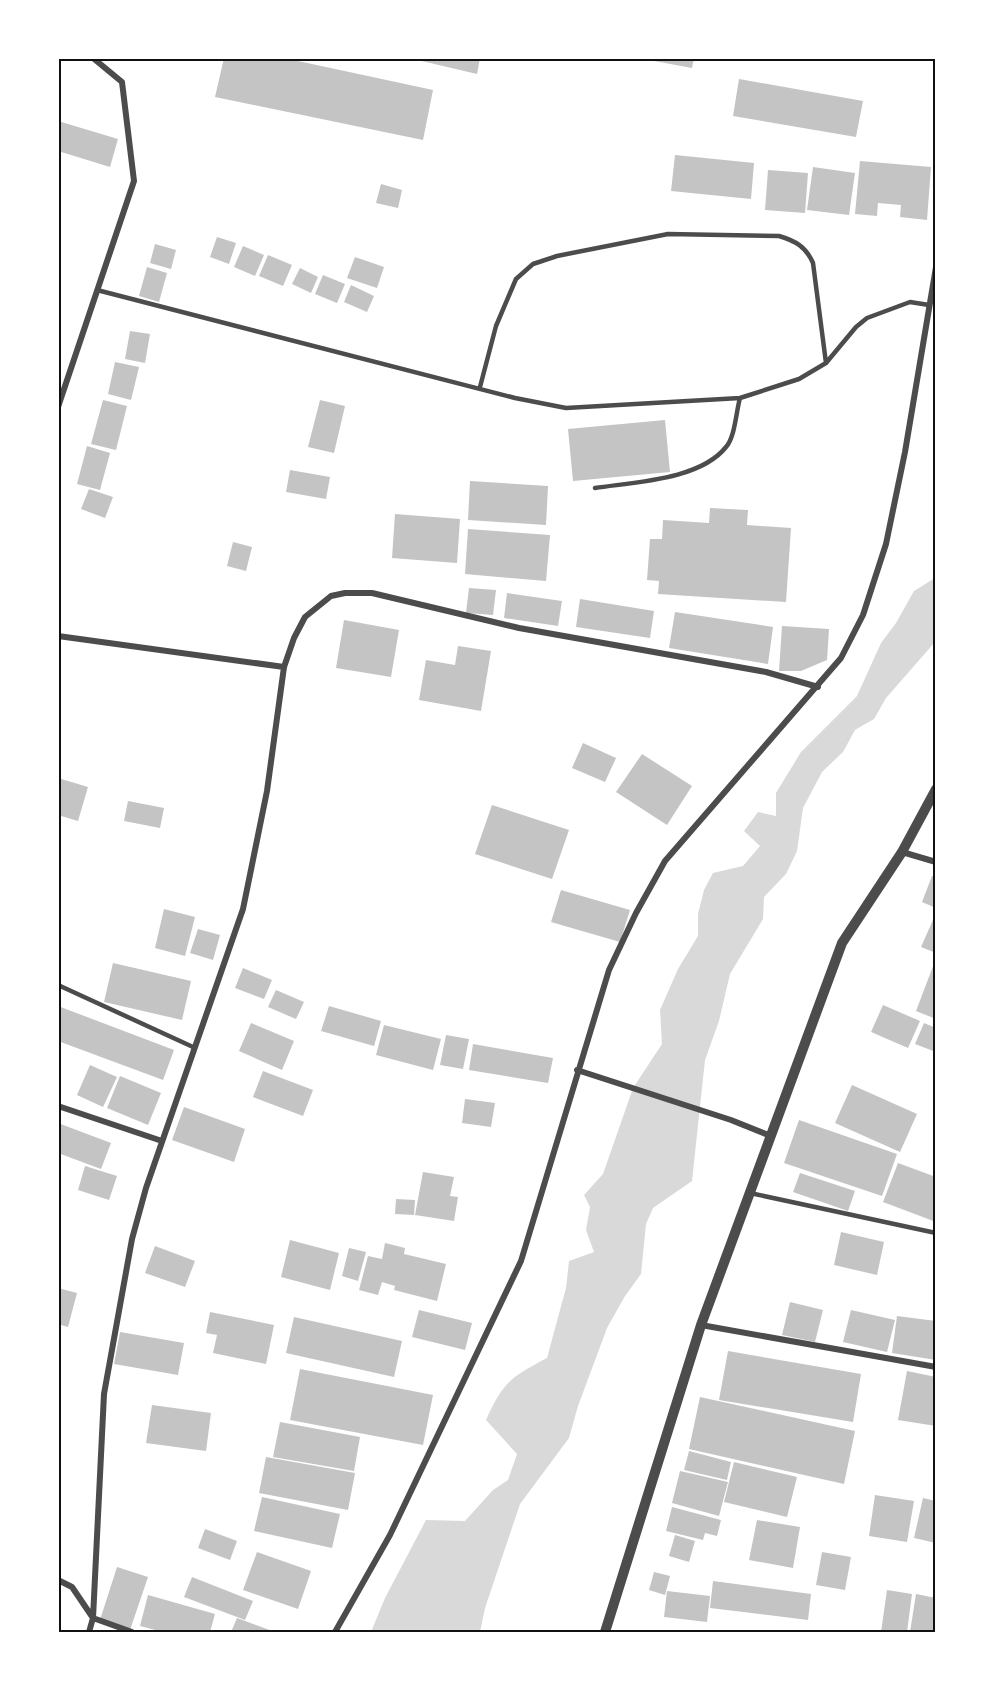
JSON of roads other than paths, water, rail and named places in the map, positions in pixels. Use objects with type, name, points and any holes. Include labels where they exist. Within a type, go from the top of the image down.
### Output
[{"type":"street","points":[[58,407],[134,181],[122,82],[93,58]]},
{"type":"street","points":[[335,1632],[396,1525],[521,1261],[609,970],[665,861],[768,741],[818,687],[841,658],[862,615],[886,544],[932,306],[936,267]]},
{"type":"street","points":[[89,1632],[93,1618],[104,1394],[132,1239],[146,1188],[193,1047],[243,909],[267,791],[284,668],[294,638],[305,617],[331,596],[357,592],[438,608],[519,628],[766,672],[818,687]]},
{"type":"street","points":[[58,636],[284,668]]},
{"type":"street","points":[[605,1632],[701,1325],[842,943],[902,852],[936,789]]},
{"type":"street","points":[[902,852],[936,862]]},
{"type":"street","points":[[577,1070],[731,1120],[771,1136]]},
{"type":"street","points":[[58,1106],[162,1141]]},
{"type":"street","points":[[701,1325],[936,1367]]},
{"type":"street","points":[[58,1580],[72,1587],[93,1618],[132,1632]]},
{"type":"lane","points":[[480,387],[496,326],[516,279],[533,264],[556,256],[668,234],[780,236],[794,241],[807,251],[813,263],[826,363]]},
{"type":"lane","points":[[98,290],[480,387],[515,398],[566,408],[740,398],[799,379],[826,363],[856,327],[867,318],[910,302],[932,306]]},
{"type":"lane","points":[[595,488],[686,473],[712,459],[727,446],[740,398]]},
{"type":"lane","points":[[58,985],[193,1047]]},
{"type":"lane","points":[[750,1192],[936,1233]]}]
